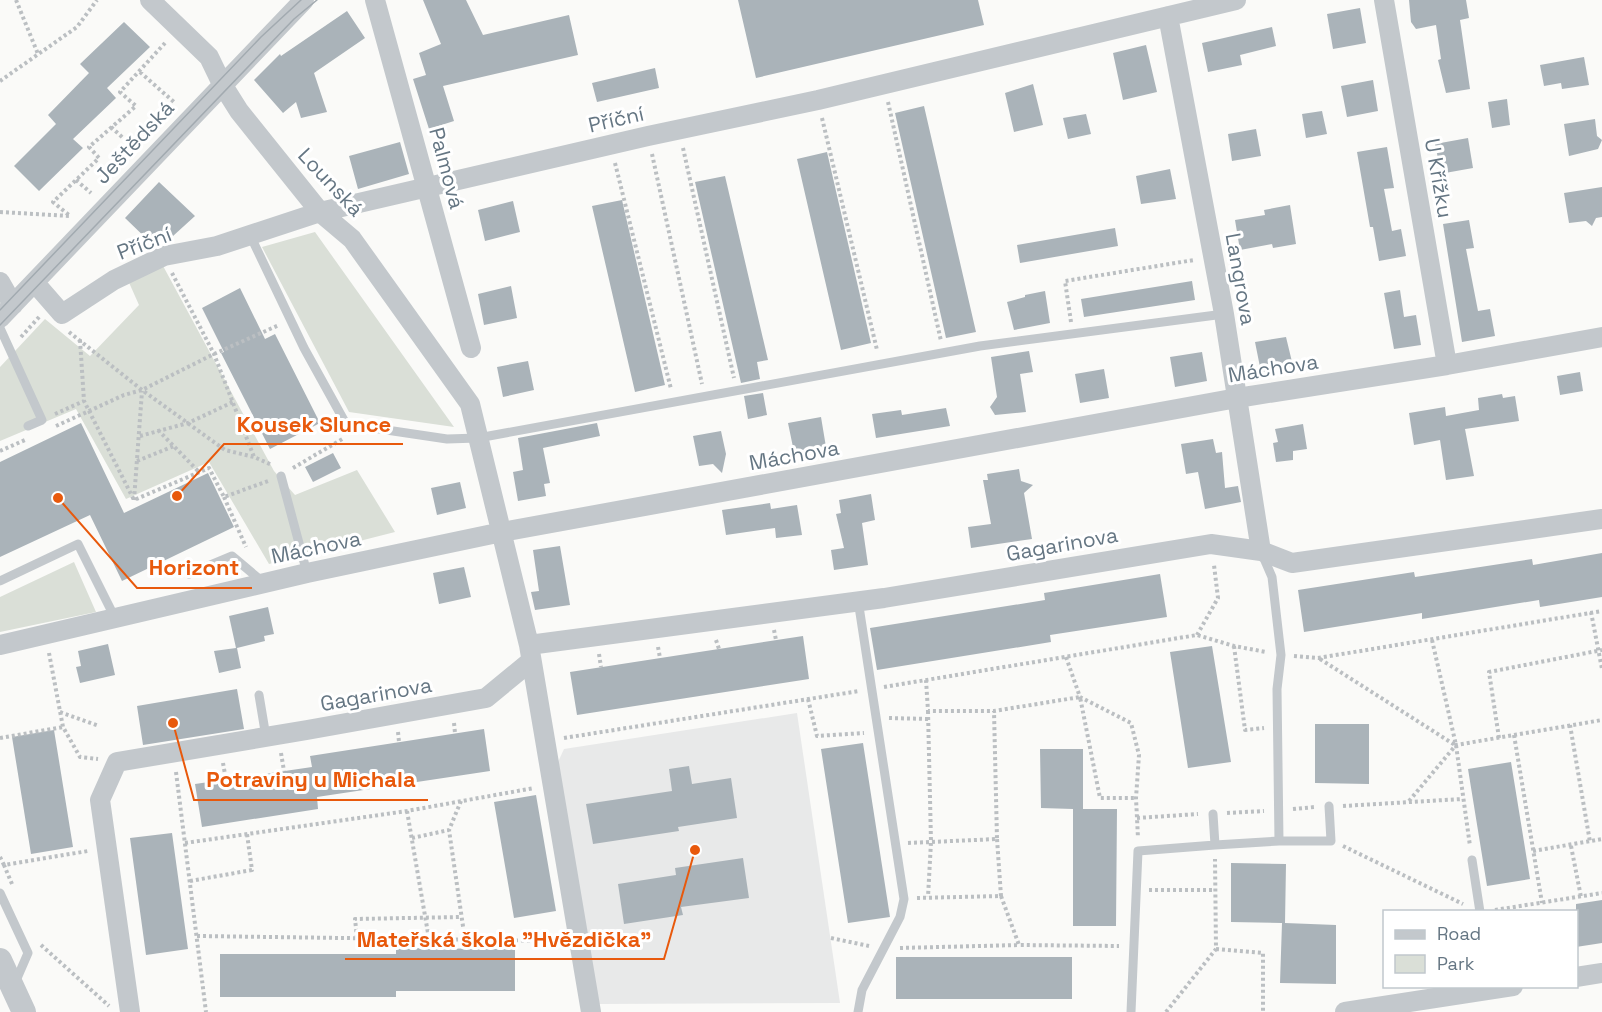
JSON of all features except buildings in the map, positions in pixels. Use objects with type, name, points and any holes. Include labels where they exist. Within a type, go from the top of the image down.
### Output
[{"type":"street","name":"Lounská","points":[[150,0],[209,57],[239,111],[320,212],[351,239],[470,404],[478,438]]},
{"type":"street","name":"Ještědská","points":[[6,312],[304,0]]},
{"type":"street","name":"Palmová","points":[[375,0],[471,348]]},
{"type":"street","name":"Příční","points":[[35,283],[62,314],[114,280],[164,256],[217,246],[320,212],[884,84],[1236,0]]},
{"type":"street","name":"U Křížku","points":[[1384,0],[1447,365]]},
{"type":"street","name":"Langrova","points":[[1168,16],[1224,314],[1262,551]]},
{"type":"street","points":[[0,282],[6,312]]},
{"type":"street","name":"Máchova","points":[[0,645],[307,573],[502,532],[1237,398],[1447,365],[1602,337]]},
{"type":"street","points":[[478,438],[530,653],[591,1012]]},
{"type":"street","name":"Gagarinova","points":[[116,758],[273,740],[486,698],[530,653],[1211,543],[1262,551],[1292,563],[1602,519]]},
{"type":"street","points":[[116,758],[96,799],[107,848],[130,1012]]},
{"type":"street","points":[[0,960],[24,1012]]},
{"type":"street","points":[[1578,977],[1602,973]]},
{"type":"street","points":[[1345,1012],[1491,988]]},
{"type":"lane","points":[[250,235],[291,320],[346,424],[447,439],[478,438],[944,353],[1224,314]]},
{"type":"lane","points":[[0,328],[42,420],[28,426]]},
{"type":"lane","points":[[281,476],[307,573]]},
{"type":"lane","points":[[0,581],[78,544],[115,618]]},
{"type":"lane","points":[[1262,551],[1272,577],[1281,655],[1277,689],[1280,841]]},
{"type":"lane","points":[[189,574],[232,556],[264,583]]},
{"type":"lane","points":[[858,600],[904,899],[900,917],[862,990],[858,1012]]},
{"type":"lane","points":[[259,695],[273,740]]},
{"type":"lane","points":[[1131,1012],[1138,851],[1215,844],[1331,841],[1329,806]]},
{"type":"lane","points":[[1213,814],[1215,844]]},
{"type":"lane","points":[[1472,860],[1480,910]]},
{"type":"lane","points":[[0,893],[28,953],[13,988]]},
{"type":"path","points":[[16,0],[38,54]]},
{"type":"path","points":[[0,81],[77,27],[97,0]]},
{"type":"path","points":[[0,212],[70,216],[53,202],[99,158],[89,147],[136,106],[120,92],[180,27]]},
{"type":"path","points":[[140,72],[175,103]]},
{"type":"path","points":[[884,84],[944,353]]},
{"type":"path","points":[[823,126],[881,364]]},
{"type":"path","points":[[111,127],[134,148]]},
{"type":"path","points":[[648,136],[705,397]]},
{"type":"path","points":[[684,152],[737,391]]},
{"type":"path","points":[[616,165],[674,402]]},
{"type":"path","points":[[76,180],[91,194]]},
{"type":"path","points":[[164,256],[214,354],[254,457]]},
{"type":"path","points":[[1073,334],[1065,281],[1213,257]]},
{"type":"path","points":[[72,419],[124,395],[142,390],[214,354],[291,320]]},
{"type":"path","points":[[62,326],[142,390],[225,450],[254,457],[278,467],[281,476]]},
{"type":"path","points":[[80,340],[84,400],[88,412],[134,500]]},
{"type":"path","points":[[134,500],[142,390]]},
{"type":"path","points":[[42,420],[84,400]]},
{"type":"path","points":[[140,436],[188,423],[233,402]]},
{"type":"path","points":[[224,497],[281,476],[363,427]]},
{"type":"path","points":[[158,430],[199,472]]},
{"type":"path","points":[[137,461],[174,446]]},
{"type":"path","points":[[134,500],[209,468],[239,531]]},
{"type":"path","points":[[1197,635],[1218,598],[1216,584]]},
{"type":"path","points":[[545,741],[1197,635],[1234,646],[1281,655],[1318,658],[1602,611]]},
{"type":"path","points":[[1591,612],[1602,669]]},
{"type":"path","points":[[45,635],[63,727],[80,757],[116,758]]},
{"type":"path","points":[[1432,640],[1456,745],[1472,860]]},
{"type":"path","points":[[1234,646],[1245,730],[1278,726]]},
{"type":"path","points":[[1499,738],[1489,672],[1600,650]]},
{"type":"path","points":[[598,651],[602,667]]},
{"type":"path","points":[[1066,657],[1080,697],[1100,798],[1136,798]]},
{"type":"path","points":[[1318,658],[1456,745]]},
{"type":"path","points":[[926,680],[931,842],[928,897]]},
{"type":"path","points":[[928,711],[994,711],[1080,697],[1131,723],[1139,755],[1136,798],[1138,851]]},
{"type":"path","points":[[808,699],[817,736],[880,732]]},
{"type":"path","points":[[994,711],[997,839],[1001,896],[1019,945]]},
{"type":"path","points":[[60,712],[99,726]]},
{"type":"path","points":[[876,717],[928,719]]},
{"type":"path","points":[[1408,802],[1456,745],[1602,720]]},
{"type":"path","points":[[1570,725],[1590,842]]},
{"type":"path","points":[[0,738],[63,727]]},
{"type":"path","points":[[1514,735],[1542,903]]},
{"type":"path","points":[[273,740],[284,771]]},
{"type":"path","points":[[174,752],[206,1012]]},
{"type":"path","points":[[185,843],[407,811],[553,785]]},
{"type":"path","points":[[1137,818],[1462,799]]},
{"type":"path","points":[[461,800],[449,830],[465,940]]},
{"type":"path","points":[[407,811],[429,939]]},
{"type":"path","points":[[412,838],[449,830]]},
{"type":"path","points":[[190,881],[252,870],[247,834]]},
{"type":"path","points":[[896,844],[997,839]]},
{"type":"path","points":[[1533,851],[1602,839]]},
{"type":"path","points":[[1331,841],[1468,906]]},
{"type":"path","points":[[1166,1012],[1216,949],[1215,844]]},
{"type":"path","points":[[1571,846],[1581,897]]},
{"type":"path","points":[[4,865],[107,848]]},
{"type":"path","points":[[0,857],[17,894]]},
{"type":"path","points":[[1136,890],[1215,890]]},
{"type":"path","points":[[1498,910],[1602,893]]},
{"type":"path","points":[[904,899],[1001,896]]},
{"type":"path","points":[[357,938],[355,919],[461,917]]},
{"type":"path","points":[[197,936],[580,941]]},
{"type":"path","points":[[831,938],[883,948],[1019,945],[1134,946]]},
{"type":"path","points":[[38,942],[115,1012]]},
{"type":"path","points":[[1216,949],[1263,953],[1263,1012]]},
{"type":"shaded area","points":[[797,713],[840,1003],[599,1004],[558,762],[564,749]]},
{"type":"green space","points":[[315,232],[454,427],[349,412],[262,247]]},
{"type":"green space","points":[[162,264],[274,471],[295,495],[357,470],[395,532],[269,564],[209,462],[126,499],[76,409],[0,441],[0,367],[45,319],[90,356],[139,305],[127,278]]},
{"type":"green space","points":[[74,562],[96,612],[0,632],[0,597]]},
{"type":"tram line","points":[[0,310],[261,37],[301,0]]},
{"type":"tram line","points":[[0,325],[294,19],[317,0]]},
{"type":"place","name":"Kousek Slunce","points":[[177,496]]},
{"type":"place","name":"Horizont","points":[[58,498]]},
{"type":"place","name":"Potraviny u Michala","points":[[173,723]]},
{"type":"place","name":"Mateřská škola \"Hvězdička\"","points":[[695,850]]}]
